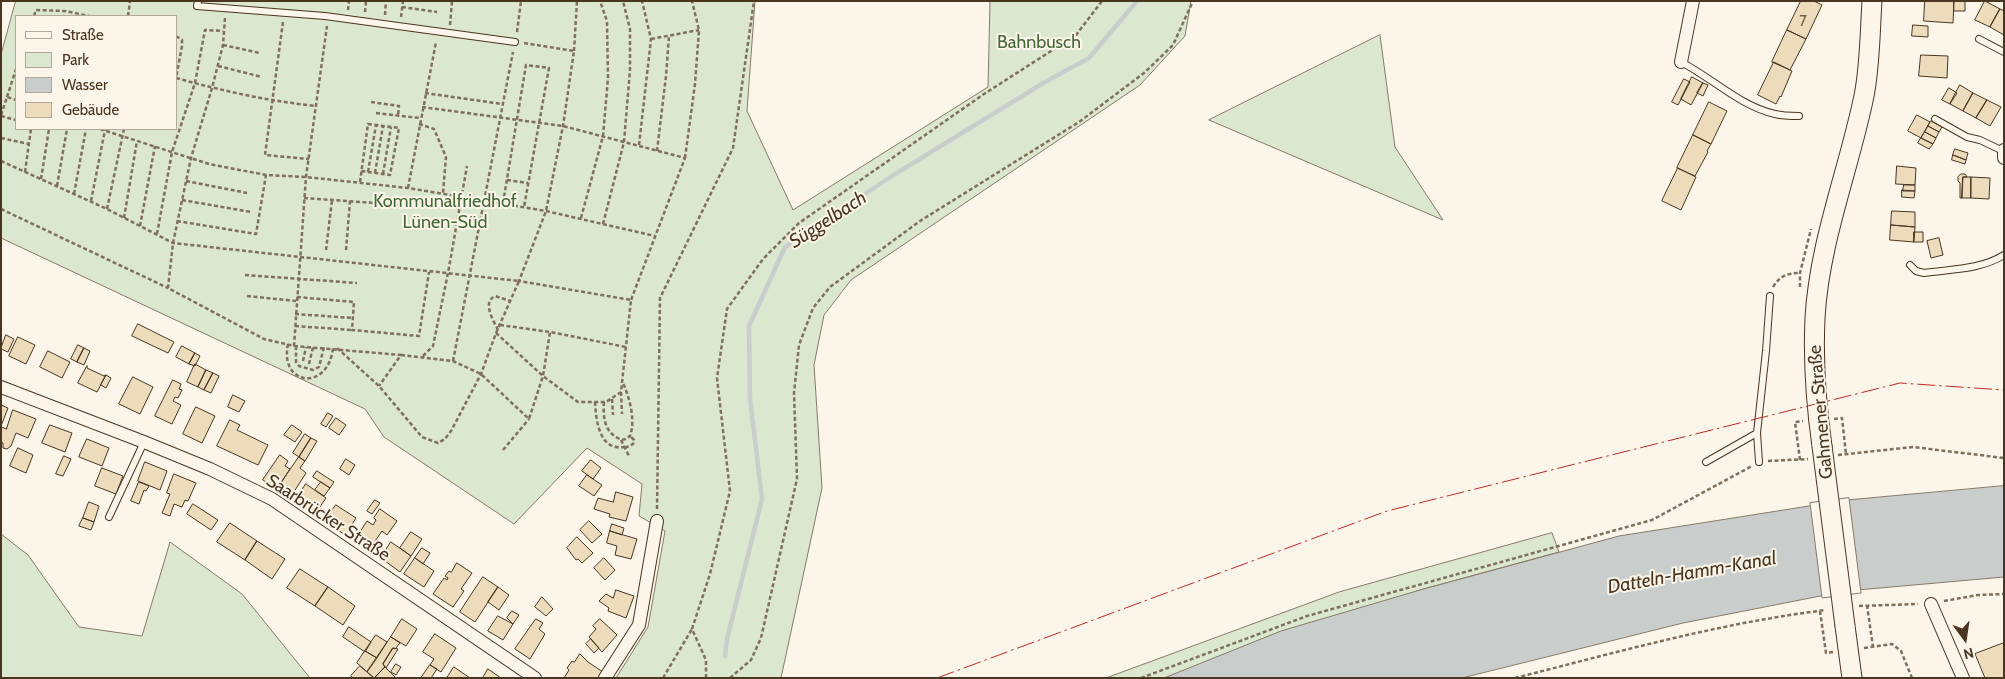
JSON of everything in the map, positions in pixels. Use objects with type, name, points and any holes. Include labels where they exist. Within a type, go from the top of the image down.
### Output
[{"type":"main road","name":"Gahmener Straße","points":[[1852,678],[1822,446],[1815,375],[1815,316],[1828,236],[1846,171],[1864,93],[1872,1]]},
{"type":"street","points":[[1681,62],[1693,1]]},
{"type":"street","points":[[2004,151],[2004,158]]},
{"type":"street","name":"Saarbrücker Straße","points":[[1,387],[210,469],[272,499],[535,678]]},
{"type":"street","points":[[604,678],[639,625],[657,521]]},
{"type":"street","points":[[1931,604],[1963,678]]},
{"type":"lane","points":[[198,1],[197,6],[328,16],[515,42]]},
{"type":"lane","points":[[1980,39],[2004,52]]},
{"type":"lane","points":[[1681,62],[1703,73],[1743,101],[1775,114],[1799,116]]},
{"type":"lane","points":[[1935,119],[1967,136],[2004,151]]},
{"type":"lane","points":[[1910,266],[1916,271],[1924,273],[1980,266],[2004,256]]},
{"type":"lane","points":[[1760,462],[1756,432],[1766,351],[1770,296]]},
{"type":"lane","points":[[1706,462],[1756,432]]},
{"type":"lane","points":[[109,517],[144,442]]},
{"type":"path","points":[[128,15],[130,1]]},
{"type":"path","points":[[400,26],[402,1]]},
{"type":"path","points":[[449,34],[452,1]]},
{"type":"path","points":[[453,361],[515,42],[521,1]]},
{"type":"path","points":[[337,348],[379,386],[422,437],[438,443],[445,439],[481,374],[546,211],[563,126],[574,51],[577,1]]},
{"type":"path","points":[[581,218],[603,136],[608,78],[607,21],[600,1]]},
{"type":"path","points":[[603,224],[624,142],[630,70],[630,29],[623,1]]},
{"type":"path","points":[[639,146],[651,39],[642,1]]},
{"type":"path","points":[[622,414],[621,392],[631,300],[685,158],[700,30],[692,1]]},
{"type":"path","points":[[657,521],[660,298],[733,148],[754,1]]},
{"type":"path","points":[[663,678],[692,629],[710,574],[730,491],[717,378],[727,309],[763,259],[800,223],[984,94],[1076,35],[1102,1]]},
{"type":"path","points":[[730,678],[751,660],[761,638],[797,479],[794,393],[799,345],[813,308],[830,287],[920,221],[1079,122],[1144,73],[1173,45],[1193,1]]},
{"type":"path","points":[[402,7],[437,12]]},
{"type":"path","points":[[168,288],[177,221],[191,158],[223,45],[226,9]]},
{"type":"path","points":[[34,15],[36,10],[65,11],[81,15]]},
{"type":"path","points":[[64,15],[65,11]]},
{"type":"path","points":[[285,12],[265,155],[309,159]]},
{"type":"path","points":[[324,348],[319,367],[314,370],[299,366],[296,362],[295,314],[304,198],[328,16]]},
{"type":"path","points":[[157,234],[172,152],[195,83],[206,30],[223,31]]},
{"type":"path","points":[[651,39],[700,30]]},
{"type":"path","points":[[408,188],[422,107],[438,32]]},
{"type":"path","points":[[657,151],[669,36]]},
{"type":"path","points":[[178,37],[182,40],[178,67]]},
{"type":"path","points":[[515,42],[574,51]]},
{"type":"path","points":[[223,45],[260,53]]},
{"type":"path","points":[[503,203],[526,65],[549,68],[524,207]]},
{"type":"path","points":[[218,66],[262,77]]},
{"type":"path","points":[[178,79],[272,101],[316,106]]},
{"type":"path","points":[[14,80],[1,115],[15,120]]},
{"type":"path","points":[[425,93],[502,104]]},
{"type":"path","points":[[7,97],[15,100]]},
{"type":"path","points":[[371,102],[399,106],[398,116]]},
{"type":"path","points":[[422,107],[563,126],[685,158]]},
{"type":"path","points":[[376,113],[420,118]]},
{"type":"path","points":[[360,182],[361,171],[368,124],[399,128],[390,175],[361,171]]},
{"type":"path","points":[[419,124],[434,129],[446,157],[443,193]]},
{"type":"path","points":[[368,172],[376,125]]},
{"type":"path","points":[[375,173],[383,126]]},
{"type":"path","points":[[383,174],[391,127]]},
{"type":"path","points":[[25,172],[32,130]]},
{"type":"path","points":[[41,179],[49,130]]},
{"type":"path","points":[[57,186],[67,130]]},
{"type":"path","points":[[74,194],[86,130]]},
{"type":"path","points":[[91,201],[104,130],[210,164],[266,175],[360,182],[443,193],[581,218],[655,236]]},
{"type":"path","points":[[107,209],[124,130]]},
{"type":"path","points":[[1,138],[29,144]]},
{"type":"path","points":[[124,218],[138,140]]},
{"type":"path","points":[[140,226],[155,146]]},
{"type":"path","points":[[1,161],[91,201],[173,243],[519,281],[631,300]]},
{"type":"path","points":[[423,356],[433,346],[467,166]]},
{"type":"path","points":[[177,221],[256,234],[266,175]]},
{"type":"path","points":[[507,180],[529,183]]},
{"type":"path","points":[[186,182],[247,193]]},
{"type":"path","points":[[304,198],[403,205]]},
{"type":"path","points":[[182,200],[251,212]]},
{"type":"path","points":[[326,250],[332,200]]},
{"type":"path","points":[[346,250],[350,201]]},
{"type":"path","points":[[1,209],[168,288],[264,339],[295,346],[423,356],[453,361],[481,374],[529,419]]},
{"type":"path","points":[[295,326],[419,336],[429,272]]},
{"type":"path","points":[[1770,296],[1780,278],[1789,273],[1821,274]]},
{"type":"path","points":[[245,275],[357,283]]},
{"type":"path","points":[[246,296],[296,301]]},
{"type":"path","points":[[510,301],[495,296],[488,303],[497,331],[543,376],[578,402],[604,402],[621,392]]},
{"type":"path","points":[[296,297],[354,302],[352,330]]},
{"type":"path","points":[[295,314],[353,318]]},
{"type":"path","points":[[500,325],[550,332],[626,347]]},
{"type":"path","points":[[504,450],[529,419],[543,376],[550,332]]},
{"type":"path","points":[[288,344],[286,357],[288,367],[294,373],[307,378],[316,378],[323,372],[332,359],[333,348]]},
{"type":"path","points":[[302,361],[306,347]]},
{"type":"path","points":[[309,364],[313,347]]},
{"type":"path","points":[[379,386],[401,355]]},
{"type":"path","points":[[622,381],[630,405],[632,432],[630,436],[622,440]]},
{"type":"path","points":[[612,398],[613,415]]},
{"type":"path","points":[[595,402],[600,434],[608,444],[617,448],[625,447],[633,444],[634,440],[630,436]]},
{"type":"path","points":[[604,402],[605,423],[608,430],[611,435],[622,440],[628,456]]},
{"type":"path","points":[[1832,419],[1842,418],[1846,454]]},
{"type":"path","points":[[1796,422],[1800,460]]},
{"type":"path","points":[[1141,678],[1307,616],[1652,520]]},
{"type":"path","points":[[1858,606],[1931,604],[1978,595],[2004,594]]},
{"type":"path","points":[[1868,605],[1873,647]]},
{"type":"path","points":[[1515,678],[1717,627],[1830,610]]},
{"type":"path","points":[[1820,611],[1826,653]]},
{"type":"path","points":[[692,629],[706,660],[706,678]]},
{"type":"path","points":[[1861,648],[1892,644],[1900,651],[1912,678]]},
{"type":"green space","name":"Kommunalfriedhof Lünen-Süd","points":[[16,1],[755,1],[747,111],[793,210],[988,87],[990,1],[1191,1],[1185,36],[1140,85],[851,280],[824,315],[814,365],[822,488],[781,678],[616,678],[648,627],[665,531],[639,516],[642,484],[587,448],[514,524],[384,437],[365,409],[1,238],[1,55]]},
{"type":"green space","points":[[1380,35],[1395,147],[1443,220],[1209,120]]},
{"type":"green space","points":[[1552,533],[1559,552],[1420,590],[1164,678],[1106,678],[1339,592]]},
{"type":"green space","points":[[1,534],[28,555],[79,627],[142,636],[170,542],[242,594],[310,678],[1,678]]},
{"type":"water","name":"Datteln-Hamm-Kanal","points":[[2004,486],[2004,577],[1846,591],[1683,623],[1462,678],[1164,678],[1281,631],[1420,590],[1619,536],[1847,500]]},
{"type":"pier","points":[[1849,498],[1861,593],[1822,598],[1810,503]]},
{"type":"building","points":[[1801,1],[1814,1],[1822,5],[1806,39],[1787,30]]},
{"type":"building","points":[[1925,1],[1954,1],[1953,23],[1924,21]]},
{"type":"building","points":[[1954,1],[1965,1],[1965,11],[1954,11]]},
{"type":"building","points":[[1985,1],[2000,9],[1990,27],[1975,20]]},
{"type":"building","points":[[2000,9],[2004,11],[2004,35],[1990,27]]},
{"type":"building","points":[[1913,25],[1928,26],[1928,37],[1912,36]]},
{"type":"building","points":[[1787,30],[1806,39],[1790,70],[1772,62]]},
{"type":"building","points":[[1921,55],[1948,56],[1947,78],[1919,76]]},
{"type":"building","points":[[1774,62],[1792,71],[1776,104],[1758,95]]},
{"type":"building","points":[[1692,77],[1703,83],[1691,105],[1681,99]]},
{"type":"building","points":[[1684,79],[1690,82],[1678,105],[1672,102]]},
{"type":"building","points":[[1703,83],[1708,85],[1703,96],[1697,93]]},
{"type":"building","points":[[1960,85],[1973,93],[1963,111],[1950,104]]},
{"type":"building","points":[[1949,88],[1957,93],[1950,104],[1942,100]]},
{"type":"building","points":[[1973,93],[1987,100],[1976,118],[1963,111]]},
{"type":"building","points":[[1987,100],[2001,107],[1990,126],[1976,118]]},
{"type":"building","points":[[1709,102],[1727,111],[1711,144],[1693,135]]},
{"type":"building","points":[[1917,115],[1930,122],[1921,138],[1908,131]]},
{"type":"building","points":[[1931,121],[1942,127],[1939,132],[1928,126]]},
{"type":"building","points":[[1928,126],[1939,132],[1936,138],[1925,132]]},
{"type":"building","points":[[1925,132],[1936,138],[1933,144],[1921,138]]},
{"type":"building","points":[[1693,135],[1711,144],[1695,176],[1677,168]]},
{"type":"building","points":[[1921,138],[1933,144],[1929,149],[1918,143]]},
{"type":"building","points":[[1955,149],[1968,153],[1966,160],[1953,155]]},
{"type":"building","points":[[1953,155],[1966,160],[1965,164],[1952,160]]},
{"type":"building","points":[[1897,166],[1916,168],[1915,185],[1896,184]]},
{"type":"building","points":[[1678,168],[1696,177],[1681,210],[1662,201]]},
{"type":"building","points":[[1961,174],[1965,174],[1967,177],[1963,177],[1962,198],[1960,198],[1958,177]]},
{"type":"building","points":[[1963,177],[1971,177],[1971,198],[1962,198]]},
{"type":"building","points":[[1971,177],[1990,178],[1989,199],[1971,198]]},
{"type":"building","points":[[1904,185],[1915,185],[1915,191],[1903,191]]},
{"type":"building","points":[[1902,190],[1915,191],[1914,198],[1902,197]]},
{"type":"building","points":[[1892,211],[1915,212],[1915,227],[1891,225]]},
{"type":"building","points":[[1891,225],[1915,227],[1914,242],[1890,240]]},
{"type":"building","points":[[1914,232],[1923,232],[1923,242],[1914,242]]},
{"type":"building","points":[[1939,238],[1943,255],[1931,258],[1927,241]]},
{"type":"building","points":[[138,324],[174,342],[168,353],[132,336]]},
{"type":"building","points":[[6,335],[14,339],[8,352],[1,349]]},
{"type":"building","points":[[18,337],[35,345],[26,364],[9,356]]},
{"type":"building","points":[[78,345],[84,348],[77,362],[71,359]]},
{"type":"building","points":[[182,346],[195,353],[189,364],[176,357]]},
{"type":"building","points":[[84,348],[90,351],[84,365],[77,362]]},
{"type":"building","points":[[48,351],[70,362],[62,378],[40,367]]},
{"type":"building","points":[[195,353],[200,356],[195,366],[189,364]]},
{"type":"building","points":[[195,364],[206,370],[198,387],[187,382]]},
{"type":"building","points":[[87,366],[87,368],[104,376],[106,375],[97,392],[78,383]]},
{"type":"building","points":[[206,370],[213,373],[204,390],[198,387]]},
{"type":"building","points":[[213,373],[219,376],[211,393],[204,390]]},
{"type":"building","points":[[106,375],[111,378],[106,388],[101,385]]},
{"type":"building","points":[[133,377],[153,387],[140,414],[119,404]]},
{"type":"building","points":[[173,380],[181,384],[179,389],[182,390],[178,398],[175,397],[173,401],[181,405],[172,424],[155,416]]},
{"type":"building","points":[[233,395],[245,401],[239,412],[228,407]]},
{"type":"building","points":[[1,405],[8,408],[1,426]]},
{"type":"building","points":[[196,407],[215,416],[202,443],[183,434]]},
{"type":"building","points":[[13,410],[36,419],[28,438],[16,433],[11,446],[7,449],[3,448],[3,443],[1,442],[1,429],[2,427],[6,429]]},
{"type":"building","points":[[328,413],[333,416],[326,427],[321,424]]},
{"type":"building","points":[[336,418],[346,425],[339,435],[329,428]]},
{"type":"building","points":[[230,420],[240,425],[237,430],[268,445],[258,465],[217,446]]},
{"type":"building","points":[[50,425],[72,433],[65,452],[42,443]]},
{"type":"building","points":[[292,425],[302,432],[295,442],[284,435]]},
{"type":"building","points":[[305,434],[311,438],[299,457],[293,453]]},
{"type":"building","points":[[311,438],[317,441],[305,461],[299,457]]},
{"type":"building","points":[[87,439],[109,448],[102,466],[79,457]]},
{"type":"building","points":[[18,448],[33,455],[26,473],[10,466]]},
{"type":"building","points":[[280,455],[288,461],[285,466],[290,469],[277,489],[263,480]]},
{"type":"building","points":[[64,456],[71,459],[63,476],[56,474]]},
{"type":"building","points":[[299,457],[305,461],[300,468],[306,473],[290,498],[277,489]]},
{"type":"building","points":[[346,459],[355,465],[349,475],[340,469]]},
{"type":"building","points":[[591,460],[601,468],[593,479],[582,471]]},
{"type":"building","points":[[145,462],[167,471],[160,490],[138,481]]},
{"type":"building","points":[[102,468],[123,476],[116,494],[95,486]]},
{"type":"building","points":[[317,471],[334,482],[330,488],[313,477]]},
{"type":"building","points":[[174,474],[196,483],[188,501],[185,500],[182,507],[174,504],[170,516],[162,513],[170,494],[167,493]]},
{"type":"building","points":[[587,475],[602,485],[594,496],[579,486]]},
{"type":"building","points":[[139,482],[149,486],[146,491],[144,490],[139,504],[131,501]]},
{"type":"building","points":[[321,482],[330,488],[324,496],[315,490]]},
{"type":"building","points":[[306,484],[326,498],[315,514],[295,501]]},
{"type":"building","points":[[616,492],[633,497],[626,521],[609,517],[610,514],[594,509],[598,498],[613,502]]},
{"type":"building","points":[[375,500],[380,503],[372,514],[367,511]]},
{"type":"building","points":[[89,502],[99,506],[94,522],[83,518]]},
{"type":"building","points":[[193,504],[218,520],[211,530],[187,514]]},
{"type":"building","points":[[336,505],[356,518],[345,535],[325,521]]},
{"type":"building","points":[[380,509],[397,521],[387,535],[382,531],[369,550],[354,541],[367,521],[373,525],[376,520],[374,518]]},
{"type":"building","points":[[83,518],[94,522],[91,530],[79,526]]},
{"type":"building","points":[[589,521],[602,534],[592,543],[580,530]]},
{"type":"building","points":[[230,523],[257,541],[245,560],[217,542]]},
{"type":"building","points":[[612,524],[624,528],[622,535],[610,531]]},
{"type":"building","points":[[610,531],[637,539],[631,559],[615,555],[617,546],[607,543]]},
{"type":"building","points":[[411,532],[422,539],[411,556],[400,548]]},
{"type":"building","points":[[577,537],[593,553],[582,563],[578,559],[576,560],[567,548]]},
{"type":"building","points":[[257,541],[285,559],[272,579],[245,560]]},
{"type":"building","points":[[391,542],[411,556],[400,572],[381,558]]},
{"type":"building","points":[[422,548],[430,553],[423,564],[415,558]]},
{"type":"building","points":[[415,558],[434,571],[424,587],[404,574]]},
{"type":"building","points":[[604,558],[615,570],[605,580],[594,568]]},
{"type":"building","points":[[457,563],[472,573],[461,589],[464,591],[453,607],[433,594],[444,578],[447,580],[448,578],[445,576],[449,571],[451,572]]},
{"type":"building","points":[[300,569],[328,587],[315,606],[287,588]]},
{"type":"building","points":[[483,577],[498,587],[475,622],[460,612]]},
{"type":"building","points":[[328,587],[355,606],[343,625],[315,606]]},
{"type":"building","points":[[498,587],[509,595],[499,610],[488,602]]},
{"type":"building","points":[[616,590],[634,596],[626,618],[608,611],[609,608],[599,601],[606,594],[613,598]]},
{"type":"building","points":[[542,597],[553,609],[546,616],[535,607]]},
{"type":"building","points":[[512,611],[519,615],[513,624],[507,618]]},
{"type":"building","points":[[498,616],[513,624],[503,640],[488,631]]},
{"type":"building","points":[[402,619],[417,629],[406,646],[391,637]]},
{"type":"building","points":[[536,619],[543,623],[539,629],[545,634],[530,659],[515,649]]},
{"type":"building","points":[[600,619],[617,635],[602,652],[589,637],[596,629],[593,626]]},
{"type":"building","points":[[349,627],[371,642],[365,652],[343,637]]},
{"type":"building","points":[[435,634],[456,648],[441,672],[430,665],[434,659],[423,652]]},
{"type":"building","points":[[376,635],[387,642],[377,658],[365,651]]},
{"type":"building","points":[[391,637],[400,643],[395,649],[393,648],[383,664],[385,667],[374,678],[367,672]]},
{"type":"building","points":[[591,639],[599,648],[594,653],[586,644]]},
{"type":"building","points":[[2004,643],[2004,678],[1985,678],[1975,654]]},
{"type":"building","points":[[393,648],[398,649],[386,668],[383,664]]},
{"type":"building","points":[[365,651],[377,658],[367,672],[357,663]]},
{"type":"building","points":[[580,654],[603,672],[599,678],[564,678],[569,670],[567,668]]},
{"type":"building","points":[[396,664],[401,667],[396,675],[391,672]]},
{"type":"building","points":[[430,665],[437,669],[431,678],[421,678]]},
{"type":"building","points":[[360,666],[374,678],[352,678],[351,676]]},
{"type":"building","points":[[385,667],[396,678],[375,678]]},
{"type":"building","points":[[454,667],[470,678],[447,678]]},
{"type":"building","points":[[488,669],[501,678],[483,678]]},
{"type":"waterway","name":"Süggelbach","points":[[725,656],[727,639],[762,499],[750,399],[749,326],[785,247],[892,176],[1045,82],[1089,58],[1137,1]]},
{"type":"power","points":[[937,678],[1387,511],[1900,383],[2004,390]]},
{"type":"park label","name":"Bahnbusch","points":[[1039,43]]}]
